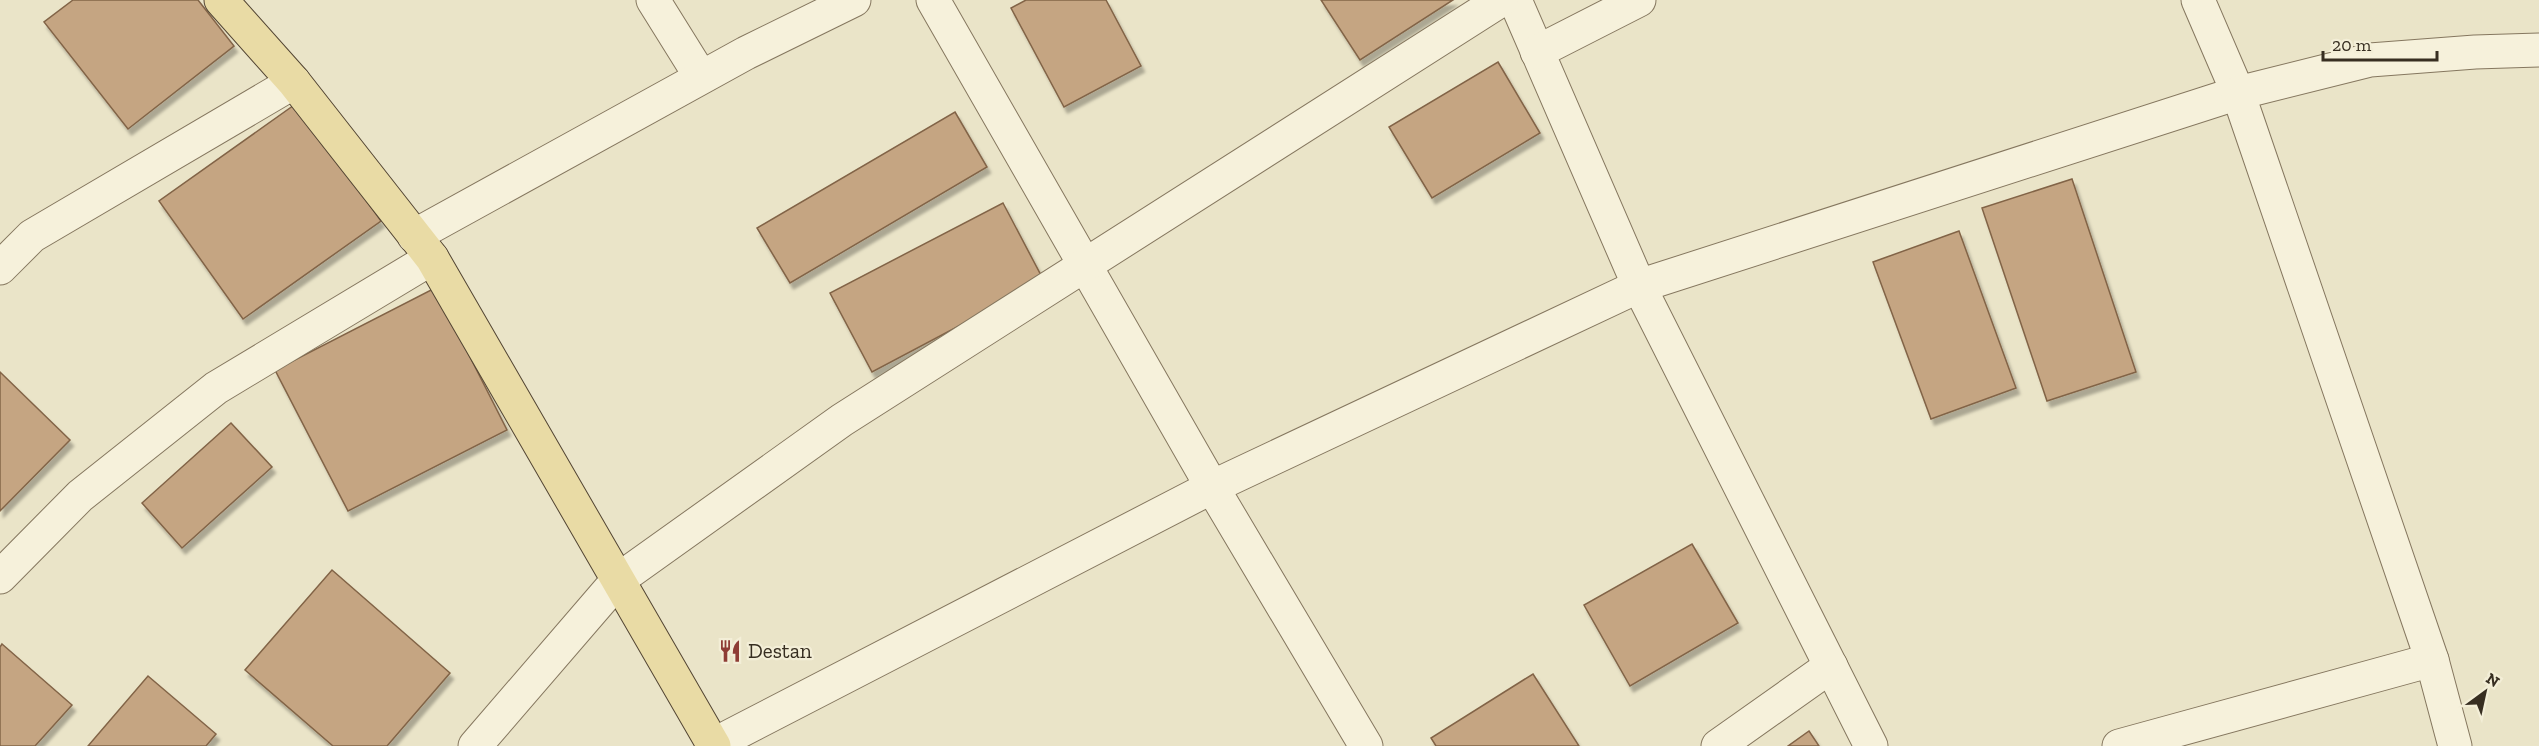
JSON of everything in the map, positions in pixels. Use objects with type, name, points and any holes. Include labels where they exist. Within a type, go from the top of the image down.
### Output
[{"type":"main road","points":[[221,0],[294,82],[423,247],[713,745]]},
{"type":"street","points":[[652,0],[701,77]]},
{"type":"street","points":[[0,577],[80,496],[216,388],[423,247],[701,77],[854,0]]},
{"type":"street","points":[[933,0],[1212,487],[1366,746]]},
{"type":"street","points":[[475,746],[618,580],[842,420],[1086,267],[1501,0]]},
{"type":"street","points":[[1515,0],[1639,286],[1871,746]]},
{"type":"street","points":[[1537,52],[1639,0]]},
{"type":"street","points":[[2198,0],[2238,93],[2432,660],[2455,746]]},
{"type":"street","points":[[713,745],[1212,487],[1639,286],[2238,93],[2370,60],[2539,50]]},
{"type":"street","points":[[0,268],[32,236],[294,82]]},
{"type":"street","points":[[2119,746],[2432,660]]},
{"type":"street","points":[[1718,746],[1831,666]]},
{"type":"building","points":[[73,0],[198,0],[234,46],[128,129],[44,22]]},
{"type":"building","points":[[1026,0],[1106,0],[1141,66],[1064,107],[1011,8]]},
{"type":"building","points":[[1321,0],[1453,0],[1360,60]]},
{"type":"building","points":[[1498,62],[1540,133],[1432,198],[1389,127]]},
{"type":"building","points":[[297,103],[381,221],[243,319],[159,201]]},
{"type":"building","points":[[955,112],[987,167],[790,283],[757,228]]},
{"type":"building","points":[[2072,179],[2136,372],[2047,401],[1982,208]]},
{"type":"building","points":[[1003,203],[1044,281],[872,372],[830,293]]},
{"type":"building","points":[[1959,231],[2016,388],[1931,419],[1873,262]]},
{"type":"building","points":[[435,288],[507,430],[348,511],[275,370]]},
{"type":"building","points":[[0,372],[70,440],[0,511]]},
{"type":"building","points":[[231,423],[272,467],[182,548],[142,503]]},
{"type":"building","points":[[1692,544],[1738,623],[1630,686],[1584,605]]},
{"type":"building","points":[[332,570],[450,673],[387,746],[333,746],[245,670]]},
{"type":"building","points":[[2,644],[72,705],[35,746],[0,746],[0,647]]},
{"type":"building","points":[[1533,674],[1579,746],[1436,746],[1431,738]]},
{"type":"building","points":[[148,676],[216,734],[206,746],[88,746]]},
{"type":"building","points":[[1809,731],[1819,746],[1788,746]]},
{"type":"place","name":"Destan","points":[[730,651]]}]
